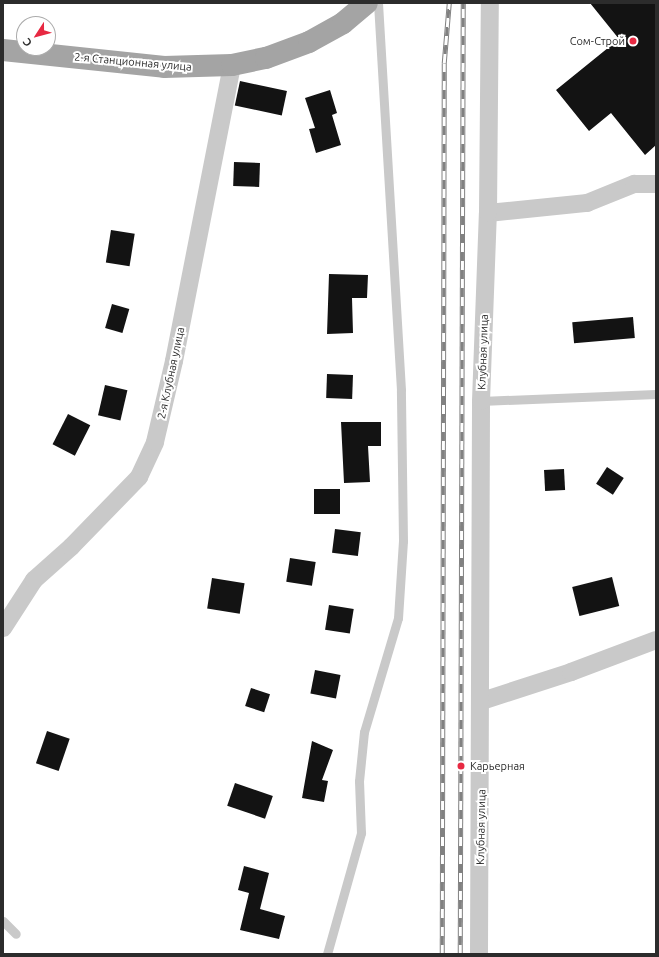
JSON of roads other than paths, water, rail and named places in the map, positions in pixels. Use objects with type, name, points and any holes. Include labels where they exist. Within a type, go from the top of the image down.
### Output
[{"type":"main road","name":"2-я Станционная улица","points":[[3,50],[164,67],[232,65],[266,58],[309,42],[343,23],[367,3]]},
{"type":"street","name":"Клубная улица","points":[[479,954],[482,701],[481,401],[488,213],[490,3]]},
{"type":"street","name":"2-я Клубная улица","points":[[3,628],[34,580],[71,547],[139,477],[155,442],[176,353],[232,65]]},
{"type":"street","points":[[488,213],[587,203],[634,184],[656,184]]},
{"type":"street","points":[[482,701],[571,672],[656,640]]},
{"type":"lane","points":[[327,954],[361,833],[359,781],[364,732],[398,618],[403,541],[400,390],[378,3]]},
{"type":"lane","points":[[481,401],[656,394]]},
{"type":"lane","points":[[3,921],[16,934]]},
{"type":"railway","points":[[442,954],[444,63],[449,3]]},
{"type":"railway","points":[[460,954],[463,3]]},
{"type":"place","name":"Сом-Строй","points":[[633,41]]},
{"type":"place","name":"Карьерная","points":[[461,766]]}]
